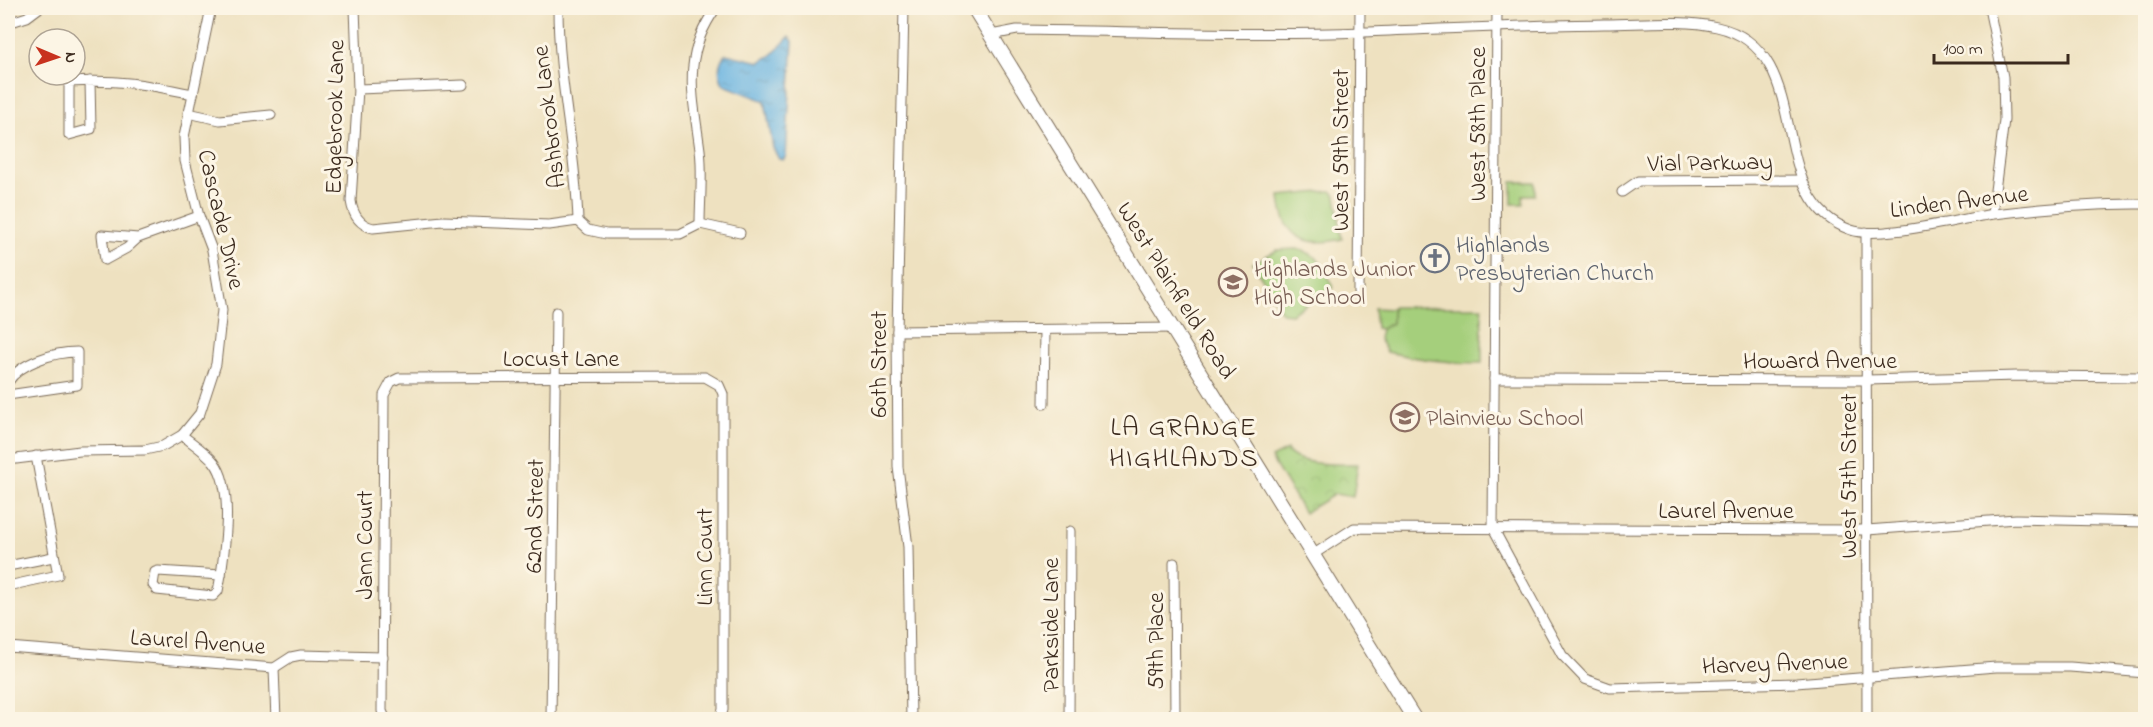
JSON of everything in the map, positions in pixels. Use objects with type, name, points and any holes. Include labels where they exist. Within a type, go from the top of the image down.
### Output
[{"type":"main road","name":"West Plainfield Road","points":[[974,8],[1175,328],[1415,720]]},
{"type":"street","points":[[8,23],[27,17],[39,8]]},
{"type":"street","name":"Cascade Drive","points":[[8,460],[36,456],[145,450],[162,446],[182,435],[200,413],[216,364],[221,336],[219,286],[212,250],[199,216],[185,161],[183,137],[211,8]]},
{"type":"street","name":"Edgebrook Lane","points":[[355,8],[358,89],[351,201],[354,214],[364,224],[373,228],[436,222],[549,225],[578,221]]},
{"type":"street","name":"Ashbrook Lane","points":[[558,8],[559,39],[577,179],[578,221]]},
{"type":"street","points":[[700,224],[700,152],[691,96],[692,62],[699,36],[716,8]]},
{"type":"street","name":"60th Street","points":[[904,8],[897,331],[898,467],[908,547],[911,720]]},
{"type":"street","name":"West 59th Street","points":[[1358,292],[1360,8]]},
{"type":"street","name":"West 58th Place","points":[[1493,528],[1497,8]]},
{"type":"street","points":[[1989,8],[2003,77],[2004,120],[1992,214]]},
{"type":"street","name":"Linden Avenue","points":[[991,34],[1017,30],[1361,32],[1497,26],[1690,24],[1717,27],[1738,35],[1757,50],[1775,76],[1784,100],[1801,180],[1818,211],[1852,231],[1866,232],[1958,222],[1992,214],[2145,204]]},
{"type":"street","points":[[90,81],[91,129],[69,135],[69,82],[90,81],[131,81],[193,94]]},
{"type":"street","points":[[358,89],[463,85]]},
{"type":"street","points":[[189,113],[220,120],[271,115]]},
{"type":"street","name":"Vial Parkway","points":[[1622,192],[1638,181],[1801,180]]},
{"type":"street","points":[[138,238],[199,216]]},
{"type":"street","points":[[578,221],[588,230],[606,234],[680,234],[700,224],[740,233]]},
{"type":"street","name":"West 57th Street","points":[[1866,232],[1867,720]]},
{"type":"street","name":"62nd Street","points":[[551,720],[556,312]]},
{"type":"street","points":[[897,331],[1175,328]]},
{"type":"street","points":[[1044,404],[1045,330]]},
{"type":"street","points":[[8,382],[23,367],[67,352],[77,352],[77,386],[8,395]]},
{"type":"street","name":"Howard Avenue","points":[[1494,379],[1867,380],[2017,376],[2145,377]]},
{"type":"street","name":"Locust Lane","points":[[392,382],[399,378],[705,377],[719,385],[723,394]]},
{"type":"street","name":"Jann Court","points":[[384,715],[384,394],[392,382]]},
{"type":"street","name":"Linn Court","points":[[719,720],[723,710],[723,394]]},
{"type":"street","points":[[182,435],[214,463],[224,486],[226,542],[221,575],[218,591],[213,596],[157,590],[153,585],[154,575],[158,571],[221,575]]},
{"type":"street","points":[[8,586],[58,575],[36,456]]},
{"type":"street","name":"Laurel Avenue","points":[[1314,554],[1354,528],[1867,530],[2016,519],[2145,522]]},
{"type":"street","name":"Harvey Avenue","points":[[1493,528],[1562,655],[1585,680],[1610,688],[1867,679],[1996,667],[2070,667],[2145,673]]},
{"type":"street","name":"Parkside Lane","points":[[1069,720],[1070,531]]},
{"type":"street","points":[[8,566],[53,557]]},
{"type":"street","name":"59th Place","points":[[1174,563],[1174,720]]},
{"type":"street","name":"Laurel Avenue","points":[[8,647],[274,668],[291,657],[383,657]]},
{"type":"street","points":[[274,668],[276,720]]},
{"type":"green space","points":[[1512,182],[1535,182],[1535,195],[1523,195],[1523,204],[1512,204]]},
{"type":"green space","points":[[1331,191],[1336,196],[1342,239],[1316,242],[1297,236],[1285,221],[1280,196]]},
{"type":"green space","points":[[1296,249],[1310,254],[1320,262],[1333,288],[1291,314],[1282,313],[1253,263],[1277,250]]},
{"type":"green space","points":[[1392,307],[1482,307],[1482,363],[1434,360],[1387,352],[1379,339],[1381,329],[1392,323]]},
{"type":"green space","points":[[1374,308],[1392,309],[1392,323],[1381,329],[1376,328]]},
{"type":"green space","points":[[1287,450],[1292,455],[1309,462],[1358,464],[1353,497],[1335,494],[1304,513],[1271,458]]},
{"type":"water","points":[[789,37],[793,41],[786,156],[783,160],[779,159],[773,148],[765,101],[724,85],[719,69],[726,54],[760,62],[772,55]]},
{"type":"place","name":"Highlands Presbyterian Church","points":[[1435,258]]},
{"type":"place","name":"Highlands Junior High School","points":[[1233,282]]},
{"type":"place","name":"Plainview School","points":[[1405,417]]},
{"type":"district","name":"LA GRANGE HIGHLANDS","points":[[1184,442]]}]
